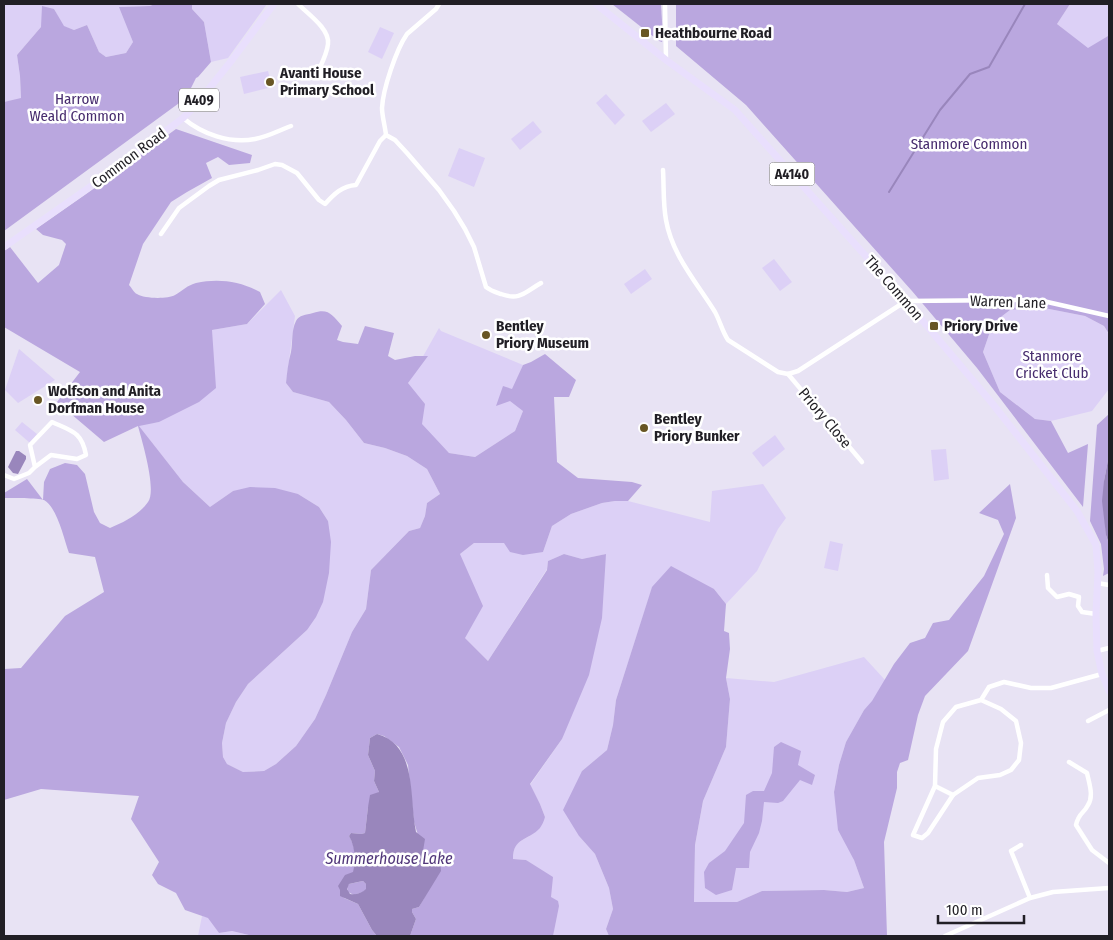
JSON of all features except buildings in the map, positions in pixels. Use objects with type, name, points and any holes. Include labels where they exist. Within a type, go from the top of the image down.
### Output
[{"type":"main road","name":"Common Road","points":[[4,247],[104,177],[183,118],[196,105],[232,60],[274,4]]},
{"type":"main road","name":"The Common","points":[[596,4],[666,60],[734,110],[906,301],[1050,475],[1076,511],[1096,545],[1098,572],[1097,651],[1102,674]]},
{"type":"main road","name":"A4140","points":[[1102,674],[1109,691]]},
{"type":"street","points":[[298,4],[323,28],[328,39],[327,49],[317,74]]},
{"type":"street","points":[[386,135],[382,105],[393,65],[407,34],[436,9],[439,4]]},
{"type":"street","points":[[665,4],[666,60]]},
{"type":"street","points":[[183,118],[218,137],[238,140],[255,140],[291,126]]},
{"type":"street","points":[[161,234],[178,208],[209,186],[219,180],[275,164],[282,165],[297,173],[319,200],[325,204],[341,189],[356,185],[380,140],[386,135]]},
{"type":"street","points":[[386,135],[395,140],[407,153],[439,190],[454,211],[474,247],[486,287],[489,290],[512,297],[519,296],[541,283]]},
{"type":"street","points":[[663,170],[666,220],[672,242],[687,270],[715,312],[728,340],[778,372],[788,374],[798,370],[906,301]]},
{"type":"street","name":"Warren Lane","points":[[906,301],[1043,301],[1109,316]]},
{"type":"street","name":"Priory Close","points":[[788,374],[862,462]]},
{"type":"street","points":[[4,474],[14,479],[30,473],[35,467],[51,456],[77,459],[86,455],[84,444],[78,435],[52,422],[30,445],[35,467]]},
{"type":"street","points":[[1047,575],[1048,588],[1057,597],[1069,594],[1079,597],[1078,606],[1082,612],[1096,614]]},
{"type":"street","points":[[1097,583],[1109,585]]},
{"type":"street","points":[[1097,651],[1109,648]]},
{"type":"street","points":[[981,700],[988,687],[1004,682],[1031,688],[1051,688],[1102,674]]},
{"type":"street","points":[[981,700],[1001,709],[1016,721],[1021,743],[1019,760],[1010,770],[1000,775],[978,778],[953,795],[928,834],[922,838],[913,836],[935,786],[936,749],[943,722],[956,707],[981,700]]},
{"type":"street","points":[[1088,721],[1109,710]]},
{"type":"street","points":[[1069,762],[1087,773],[1091,792],[1089,804],[1078,817],[1076,825],[1092,850],[1109,863]]},
{"type":"street","points":[[935,786],[953,795]]},
{"type":"street","points":[[1021,845],[1011,851],[1030,898]]},
{"type":"street","points":[[944,936],[1030,898],[1053,892],[1109,888]]},
{"type":"street","points":[[959,936],[961,930]]},
{"type":"green space","points":[[4,4],[155,4],[150,6],[120,7],[133,42],[126,53],[106,57],[99,52],[87,25],[74,30],[63,26],[54,9],[17,55],[21,99],[4,102]]},
{"type":"green space","name":"Harrow Weald Common","points":[[155,4],[192,4],[192,9],[204,22],[211,62],[196,78],[186,98],[4,231],[4,102],[21,98],[17,55],[41,27],[42,6],[54,9],[64,26],[74,30],[87,25],[99,52],[106,57],[126,53],[133,42],[119,7],[150,6]]},
{"type":"green space","points":[[192,4],[267,4],[228,58],[211,62],[204,22],[192,9]]},
{"type":"green space","points":[[612,4],[661,4],[662,42],[659,41]]},
{"type":"green space","name":"Stanmore Common","points":[[676,4],[1070,4],[1057,24],[1088,48],[1108,36],[1109,29],[1109,334],[1104,326],[1085,316],[1039,307],[1010,310],[993,323],[983,352],[1000,392],[1035,419],[1051,421],[1068,453],[1088,444],[1083,507],[977,368],[912,291],[746,105],[676,46]]},
{"type":"green space","points":[[1070,4],[1109,4],[1108,36],[1088,49],[1057,24]]},
{"type":"green space","points":[[380,27],[394,33],[382,59],[368,52]]},
{"type":"green space","points":[[268,71],[272,87],[244,94],[240,77]]},
{"type":"green space","points":[[606,94],[625,115],[615,125],[596,103]]},
{"type":"green space","points":[[666,103],[675,114],[651,132],[642,121]]},
{"type":"green space","points":[[533,121],[542,132],[520,150],[511,139]]},
{"type":"green space","points":[[176,129],[252,155],[250,163],[229,165],[218,157],[206,163],[212,178],[171,202],[143,244],[129,285],[135,293],[141,296],[162,298],[175,295],[196,283],[221,281],[237,283],[260,292],[265,304],[247,324],[212,330],[216,388],[199,402],[159,422],[139,426],[183,482],[210,507],[233,491],[250,487],[275,488],[298,494],[319,507],[328,521],[331,542],[329,573],[323,602],[316,617],[307,630],[248,684],[236,702],[226,723],[222,743],[223,757],[227,764],[243,772],[264,771],[276,764],[296,746],[315,719],[352,632],[366,609],[371,570],[409,531],[420,528],[425,516],[427,503],[440,494],[427,469],[407,456],[364,443],[329,402],[293,392],[286,383],[293,329],[297,319],[318,312],[327,312],[342,326],[337,340],[358,344],[365,326],[394,333],[388,356],[395,360],[415,356],[428,356],[408,383],[425,404],[422,424],[449,453],[475,457],[515,431],[523,411],[510,401],[496,406],[503,386],[512,389],[523,365],[545,354],[576,380],[569,397],[554,397],[557,462],[578,478],[632,482],[642,485],[628,501],[602,503],[571,514],[552,526],[543,552],[523,555],[510,552],[504,543],[474,543],[460,554],[483,606],[465,638],[488,661],[547,570],[548,561],[564,554],[582,559],[606,554],[602,618],[589,675],[562,739],[530,784],[545,818],[540,828],[518,843],[513,859],[526,860],[553,877],[551,897],[558,901],[559,906],[553,936],[410,936],[416,919],[412,909],[419,907],[428,891],[423,851],[414,822],[408,765],[399,747],[384,736],[377,734],[370,738],[368,755],[375,771],[374,781],[379,792],[368,807],[365,833],[351,833],[349,836],[356,859],[355,869],[340,890],[344,898],[358,904],[377,936],[253,936],[232,931],[219,933],[208,918],[185,910],[176,893],[158,884],[152,875],[159,862],[131,819],[139,796],[41,789],[4,800],[4,669],[21,668],[65,616],[104,592],[95,557],[69,553],[53,509],[43,500],[44,482],[50,469],[65,463],[77,465],[85,474],[94,512],[100,523],[110,528],[126,521],[148,502],[151,487],[150,477],[138,426],[104,442],[57,402],[80,372],[4,327],[4,251],[10,247],[38,283],[59,265],[66,244],[62,240],[43,235],[36,229]]},
{"type":"green space","points":[[459,148],[485,158],[474,187],[448,176]]},
{"type":"green space","points":[[774,259],[792,282],[780,291],[762,268]]},
{"type":"green space","points":[[645,269],[652,279],[631,294],[624,284]]},
{"type":"green space","points":[[281,290],[295,316],[286,383],[293,392],[329,402],[364,443],[407,456],[427,469],[440,494],[427,503],[425,516],[420,528],[409,531],[371,570],[366,609],[352,632],[315,719],[296,746],[276,764],[264,771],[243,772],[227,764],[223,757],[222,743],[226,723],[236,702],[248,684],[307,630],[328,521],[319,507],[298,494],[233,491],[210,507],[183,482],[138,425],[159,422],[212,330],[247,324]]},
{"type":"green space","name":"Stanmore Cricket Club","points":[[1039,307],[1085,316],[1104,326],[1109,335],[1109,389],[1092,411],[1051,421],[1035,419],[1000,392],[983,352],[993,323],[1010,310]]},
{"type":"green space","points":[[439,328],[441,331],[523,365],[512,392],[523,411],[515,431],[475,457],[449,453],[419,425],[408,383]]},
{"type":"green space","points":[[19,349],[55,380],[18,403],[5,390]]},
{"type":"green space","points":[[1109,414],[1109,455],[1104,481],[1106,535],[1109,544],[1109,573],[1103,576],[1101,544],[1090,521],[1097,425]]},
{"type":"green space","points":[[22,422],[37,434],[30,443],[15,430]]},
{"type":"green space","points":[[775,435],[785,449],[763,467],[752,453]]},
{"type":"green space","points":[[946,449],[949,479],[934,481],[931,450]]},
{"type":"green space","points":[[27,479],[43,500],[4,498],[4,493]]},
{"type":"green space","points":[[763,484],[786,518],[778,529],[757,571],[726,604],[714,589],[652,588],[616,700],[607,750],[582,771],[579,836],[595,854],[609,888],[613,909],[606,929],[609,936],[553,936],[551,897],[531,864],[526,860],[513,859],[513,852],[517,844],[531,835],[545,817],[530,785],[562,739],[606,554],[582,559],[564,554],[548,561],[547,569],[488,661],[465,638],[460,554],[474,543],[504,543],[543,552],[552,526],[571,514],[602,503],[615,501],[628,501],[710,522],[712,491]]},
{"type":"green space","points":[[1010,484],[1016,518],[968,651],[925,696],[918,715],[908,760],[900,763],[897,772],[897,788],[884,842],[887,936],[609,936],[606,929],[613,909],[609,888],[595,854],[579,836],[563,810],[582,771],[607,750],[616,700],[652,587],[671,566],[714,589],[726,604],[724,631],[729,633],[730,649],[726,678],[730,699],[726,747],[703,801],[695,845],[694,902],[737,902],[762,891],[824,890],[847,892],[864,888],[854,860],[838,830],[834,792],[846,742],[864,710],[872,701],[894,664],[910,643],[925,638],[933,623],[949,620],[984,576],[1004,534],[998,520],[979,513]]},
{"type":"green space","points":[[830,541],[843,544],[838,571],[824,568]]},
{"type":"green space","points":[[864,657],[885,680],[872,702],[864,710],[846,742],[834,792],[864,888],[847,892],[824,890],[762,891],[737,902],[694,903],[695,845],[703,801],[726,747],[730,699],[726,678],[774,682]]},
{"type":"green space","points":[[781,742],[801,751],[798,765],[815,775],[812,785],[800,780],[783,801],[778,803],[764,802],[759,833],[750,852],[749,868],[736,868],[732,890],[716,895],[705,888],[704,872],[709,863],[725,851],[744,823],[746,795],[753,791],[764,791],[772,773],[774,747]]},
{"type":"green space","points":[[363,881],[367,889],[363,892],[354,895],[348,892],[347,887],[349,884]]},
{"type":"green space","points":[[202,916],[209,917],[219,933],[232,931],[253,936],[198,936]]},
{"type":"water","points":[[16,451],[26,456],[18,474],[13,473],[8,467]]},
{"type":"water","points":[[1109,455],[1109,544],[1106,535],[1102,501]]},
{"type":"water","name":"Summerhouse Lake","points":[[377,734],[390,740],[399,749],[406,761],[416,832],[425,839],[423,851],[440,859],[441,871],[419,907],[412,909],[416,919],[410,936],[377,936],[358,904],[340,896],[338,886],[345,875],[353,872],[354,867],[354,849],[349,836],[351,833],[365,833],[370,795],[379,792],[374,781],[375,771],[368,755],[370,738]],"holes":[[[363,881],[366,884],[366,889],[363,892],[350,894],[347,889],[349,884]]]},
{"type":"waterway","points":[[889,192],[940,110],[970,74],[989,67],[1025,4]]},
{"type":"place","name":"Heathbourne Road","points":[[645,33]]},
{"type":"place","name":"Avanti House Primary School","points":[[270,82]]},
{"type":"place","name":"Priory Drive","points":[[934,326]]},
{"type":"place","name":"Bentley Priory Museum","points":[[486,335]]},
{"type":"place","name":"Wolfson and Anita Dorfman House","points":[[38,400]]},
{"type":"place","name":"Bentley Priory Bunker","points":[[644,428]]}]
